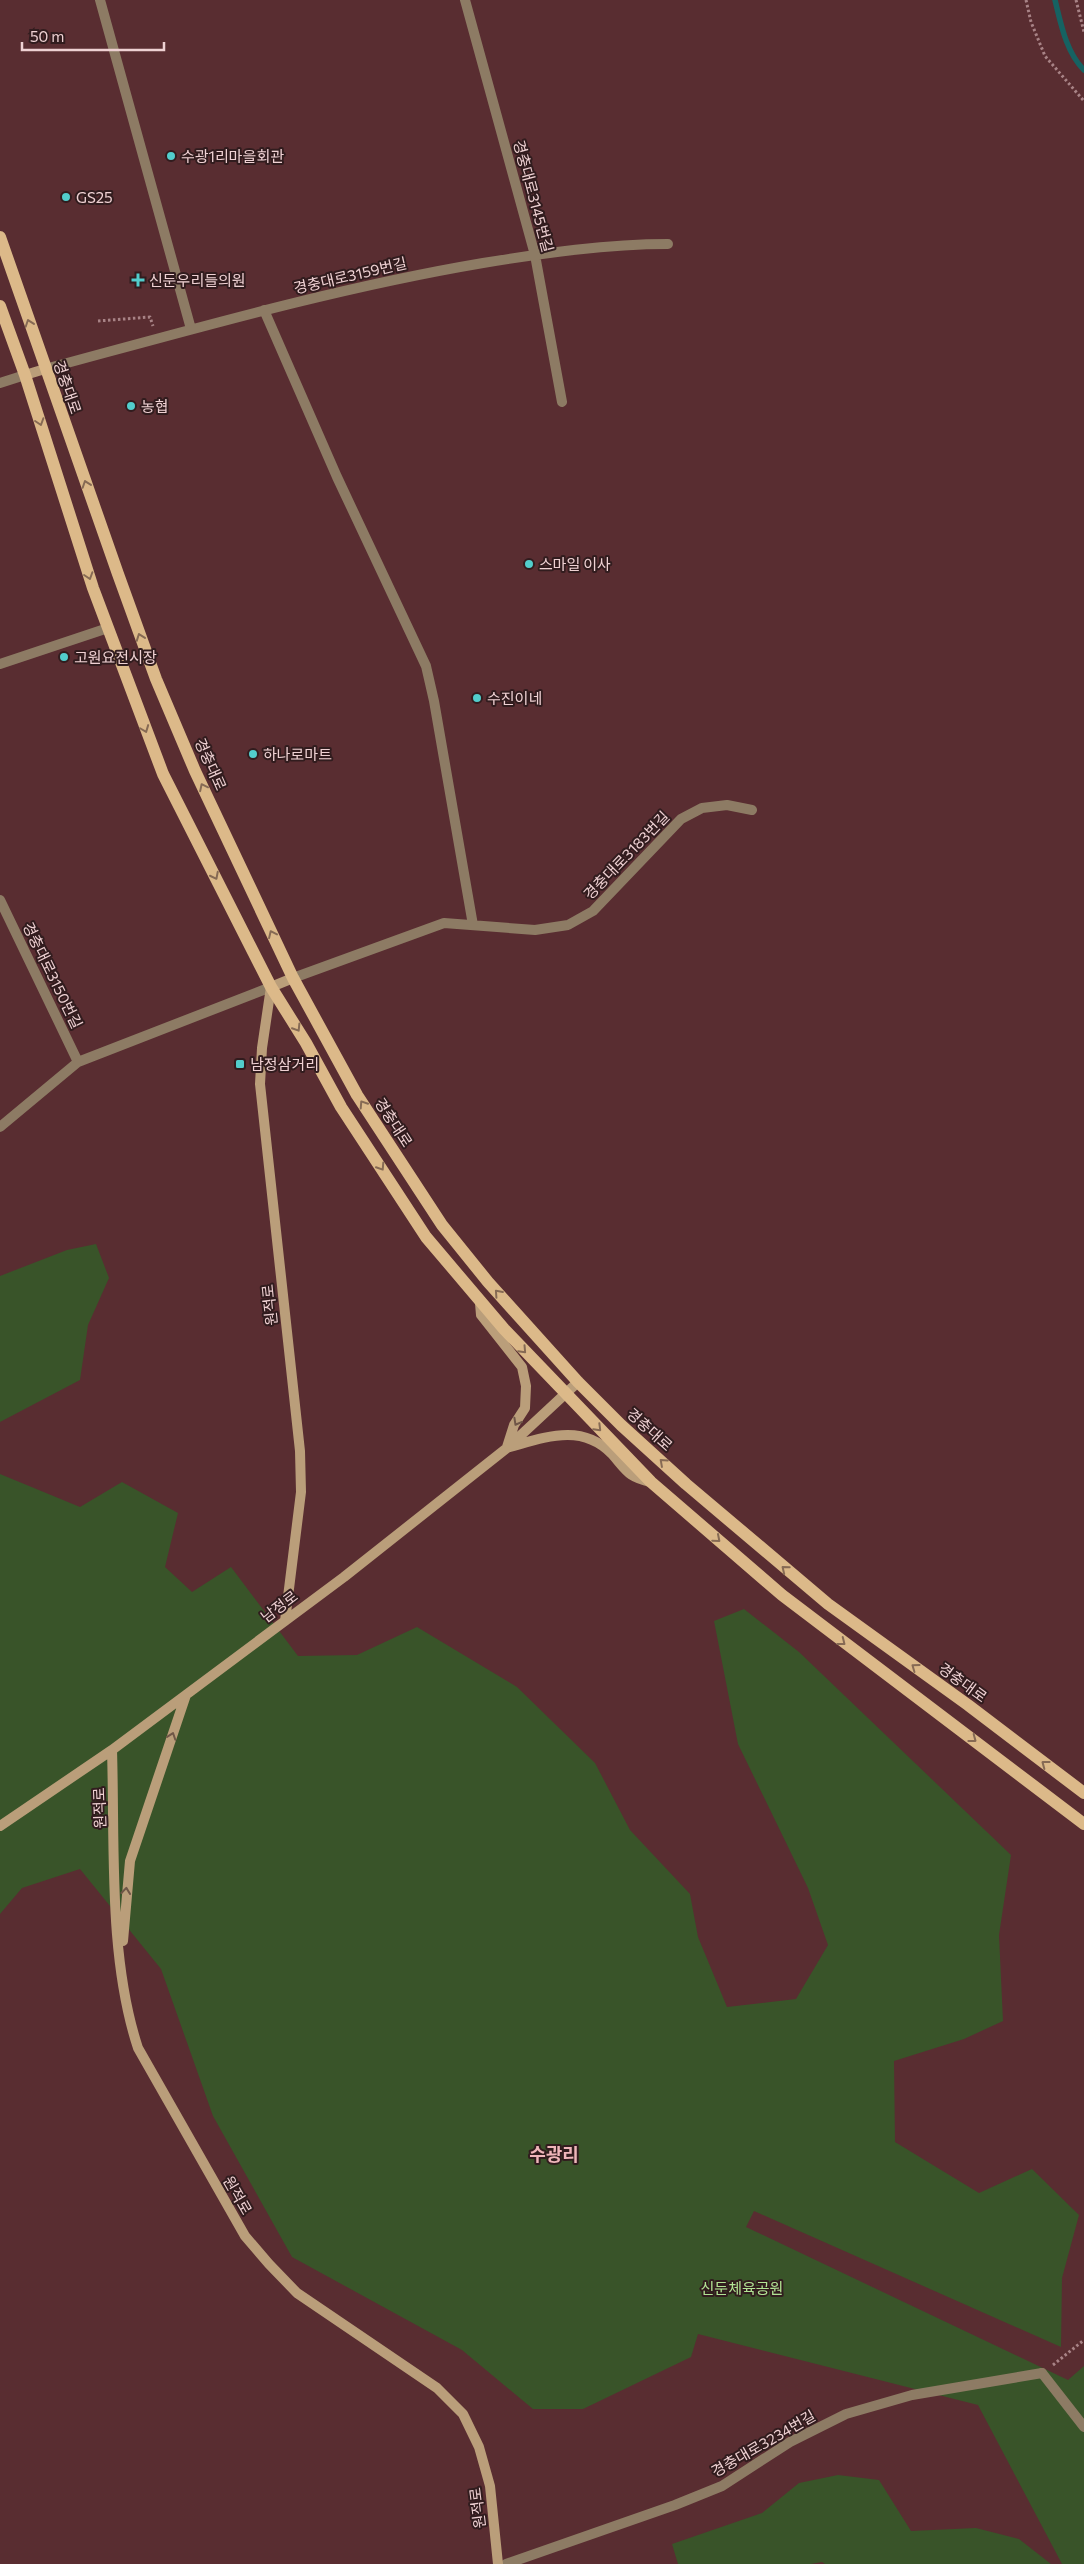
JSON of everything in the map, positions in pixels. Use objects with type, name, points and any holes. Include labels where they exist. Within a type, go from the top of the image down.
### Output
[{"type":"main road","name":"경충대로","points":[[0,238],[156,679],[195,771],[293,978],[357,1095],[442,1226],[488,1282],[578,1382],[621,1425],[686,1484],[821,1598],[1084,1793]]},
{"type":"main road","points":[[0,306],[25,375],[108,628],[163,774],[271,987],[306,1043],[341,1107],[426,1237],[480,1303],[564,1393],[652,1482],[782,1595],[1084,1824]]},
{"type":"street","points":[[100,0],[192,329]]},
{"type":"street","name":"경충대로3145번길","points":[[465,0],[535,255],[562,402]]},
{"type":"street","name":"경충대로3159번길","points":[[45,369],[264,310],[402,277],[535,255],[628,244],[668,244]]},
{"type":"street","points":[[264,310],[337,477],[426,666],[434,701],[473,925]]},
{"type":"street","points":[[0,383],[45,369]]},
{"type":"street","points":[[0,664],[108,628]]},
{"type":"street","name":"경충대로3183번길","points":[[293,978],[444,923],[535,930],[568,925],[593,911],[681,819],[702,808],[727,805],[752,810]]},
{"type":"street","name":"경충대로3150번길","points":[[0,900],[78,1062]]},
{"type":"street","points":[[0,1127],[78,1062],[293,978]]},
{"type":"street","name":"원적로","points":[[271,987],[262,1048],[260,1084],[300,1451],[301,1484],[297,1537],[285,1621]]},
{"type":"street","points":[[480,1303],[481,1315],[522,1367],[526,1386],[525,1408],[514,1425],[506,1448]]},
{"type":"street","name":"남정로","points":[[0,1826],[112,1750],[285,1621],[506,1448],[578,1382]]},
{"type":"street","points":[[506,1448],[541,1438],[575,1434],[591,1439],[609,1452],[634,1478],[652,1482]]},
{"type":"street","points":[[122,1975],[126,1893],[130,1861],[186,1695]]},
{"type":"street","name":"원적로","points":[[112,1750],[117,1930],[127,2014],[138,2048],[245,2236],[269,2264],[297,2293],[437,2388],[463,2414],[479,2447],[490,2486],[498,2564]]},
{"type":"street","points":[[1042,2373],[1084,2427]]},
{"type":"street","name":"경충대로3234번길","points":[[506,2564],[675,2505],[722,2486],[790,2442],[846,2414],[912,2395],[1042,2373]]},
{"type":"path","points":[[1026,0],[1031,22],[1045,56],[1084,101]]},
{"type":"path","points":[[1076,0],[1084,32]]},
{"type":"path","points":[[98,321],[150,317],[158,339]]},
{"type":"path","points":[[1042,2373],[1084,2340]]},
{"type":"green space","points":[[96,1244],[109,1278],[88,1325],[80,1380],[0,1422],[0,1276],[67,1250]]},
{"type":"green space","name":"신둔체육공원","points":[[0,1474],[80,1507],[122,1482],[178,1513],[165,1567],[192,1592],[231,1567],[298,1656],[357,1655],[417,1627],[517,1687],[595,1763],[630,1830],[690,1894],[698,1937],[727,2007],[796,1999],[828,1945],[808,1888],[738,1744],[714,1621],[744,1609],[799,1652],[1011,1855],[999,1935],[1003,2021],[964,2039],[894,2061],[895,2142],[979,2193],[1032,2169],[1079,2215],[1062,2278],[1061,2347],[754,2211],[746,2227],[1068,2380],[1084,2366],[1084,2564],[1062,2564],[978,2405],[698,2334],[691,2357],[583,2409],[533,2409],[462,2350],[292,2257],[213,2116],[161,1969],[80,1869],[22,1888],[0,1914]]},
{"type":"green space","points":[[838,2475],[879,2480],[911,2531],[976,2528],[1019,2539],[1051,2564],[825,2564],[822,2562],[811,2564],[678,2564],[672,2544],[762,2513],[799,2483]]},
{"type":"waterway","points":[[1055,0],[1068,46],[1084,70]]},
{"type":"place","name":"수광1리마을회관","points":[[171,156]]},
{"type":"place","name":"GS25","points":[[66,197]]},
{"type":"place","name":"신둔우리들의원","points":[[138,280]]},
{"type":"place","name":"농협","points":[[131,406]]},
{"type":"place","name":"스마일 이사","points":[[529,564]]},
{"type":"place","name":"고원요전시장","points":[[64,657]]},
{"type":"place","name":"수진이네","points":[[477,698]]},
{"type":"place","name":"하나로마트","points":[[253,754]]},
{"type":"place","name":"남정삼거리","points":[[240,1064]]},
{"type":"district","name":"수광리","points":[[554,2154]]}]
